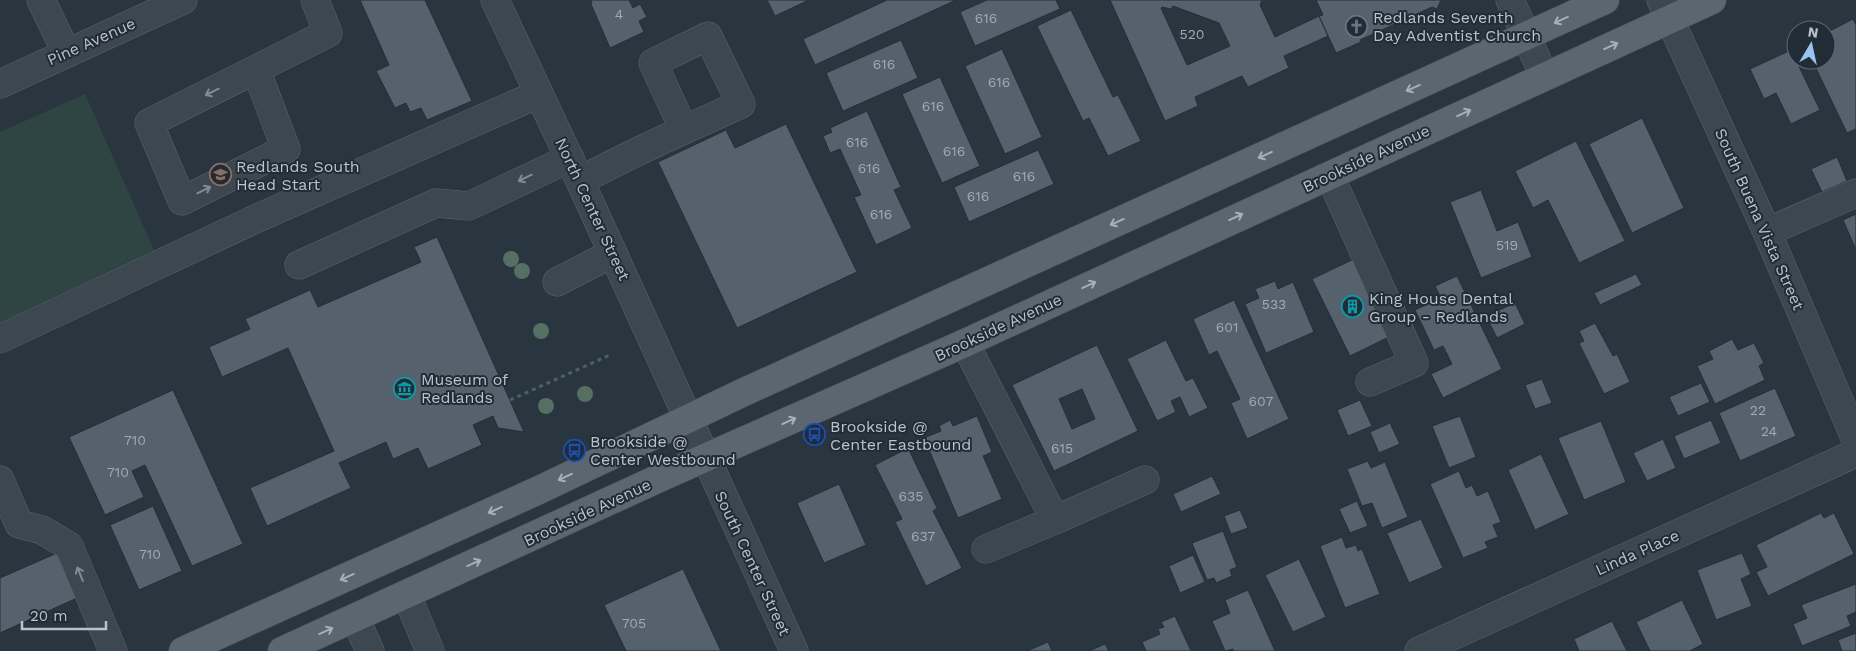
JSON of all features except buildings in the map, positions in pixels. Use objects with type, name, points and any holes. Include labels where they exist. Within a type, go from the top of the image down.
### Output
[{"type":"main road","points":[[182,651],[539,490],[744,392],[1605,0]]},
{"type":"main road","name":"Brookside Avenue","points":[[282,651],[965,342],[1266,203],[1330,176],[1544,76],[1665,10],[1712,0]]},
{"type":"street","points":[[42,0],[66,52]]},
{"type":"street","name":"Pine Avenue","points":[[0,84],[66,52],[183,0]]},
{"type":"street","points":[[256,70],[286,150],[182,201],[149,123],[328,33],[315,0]]},
{"type":"street","name":"North Center Street","points":[[495,0],[614,254],[688,419]]},
{"type":"street","points":[[1510,0],[1544,76]]},
{"type":"street","name":"South Buena Vista Street","points":[[1665,10],[1766,232],[1856,440]]},
{"type":"street","points":[[0,339],[251,221],[538,94]]},
{"type":"street","points":[[299,265],[436,203],[469,206],[575,170],[618,160],[684,130]]},
{"type":"street","points":[[1330,176],[1414,363],[1370,382]]},
{"type":"street","points":[[1766,232],[1856,193]]},
{"type":"street","points":[[557,282],[614,254]]},
{"type":"street","points":[[965,342],[1055,520]]},
{"type":"street","name":"South Center Street","points":[[688,419],[794,651]]},
{"type":"street","name":"Linda Place","points":[[1419,651],[1856,453]]},
{"type":"street","points":[[0,480],[19,524],[42,530],[69,546],[113,651]]},
{"type":"street","points":[[986,549],[1145,480]]},
{"type":"street","points":[[406,594],[430,651]]},
{"type":"street","points":[[355,618],[370,651]]},
{"type":"path","points":[[510,400],[610,355]]},
{"type":"green space","points":[[85,94],[154,250],[0,323],[0,132]]},
{"type":"place","name":"Redlands Seventh Day Adventist Church","points":[[1357,26]]},
{"type":"place","name":"Redlands South Head Start","points":[[220,175]]},
{"type":"place","name":"King House Dental Group - Redlands","points":[[1353,307]]},
{"type":"place","name":"Museum of Redlands","points":[[405,388]]},
{"type":"place","name":"Brookside @ Center Eastbound","points":[[814,435]]},
{"type":"place","name":"Brookside @ Center Westbound","points":[[574,450]]}]
